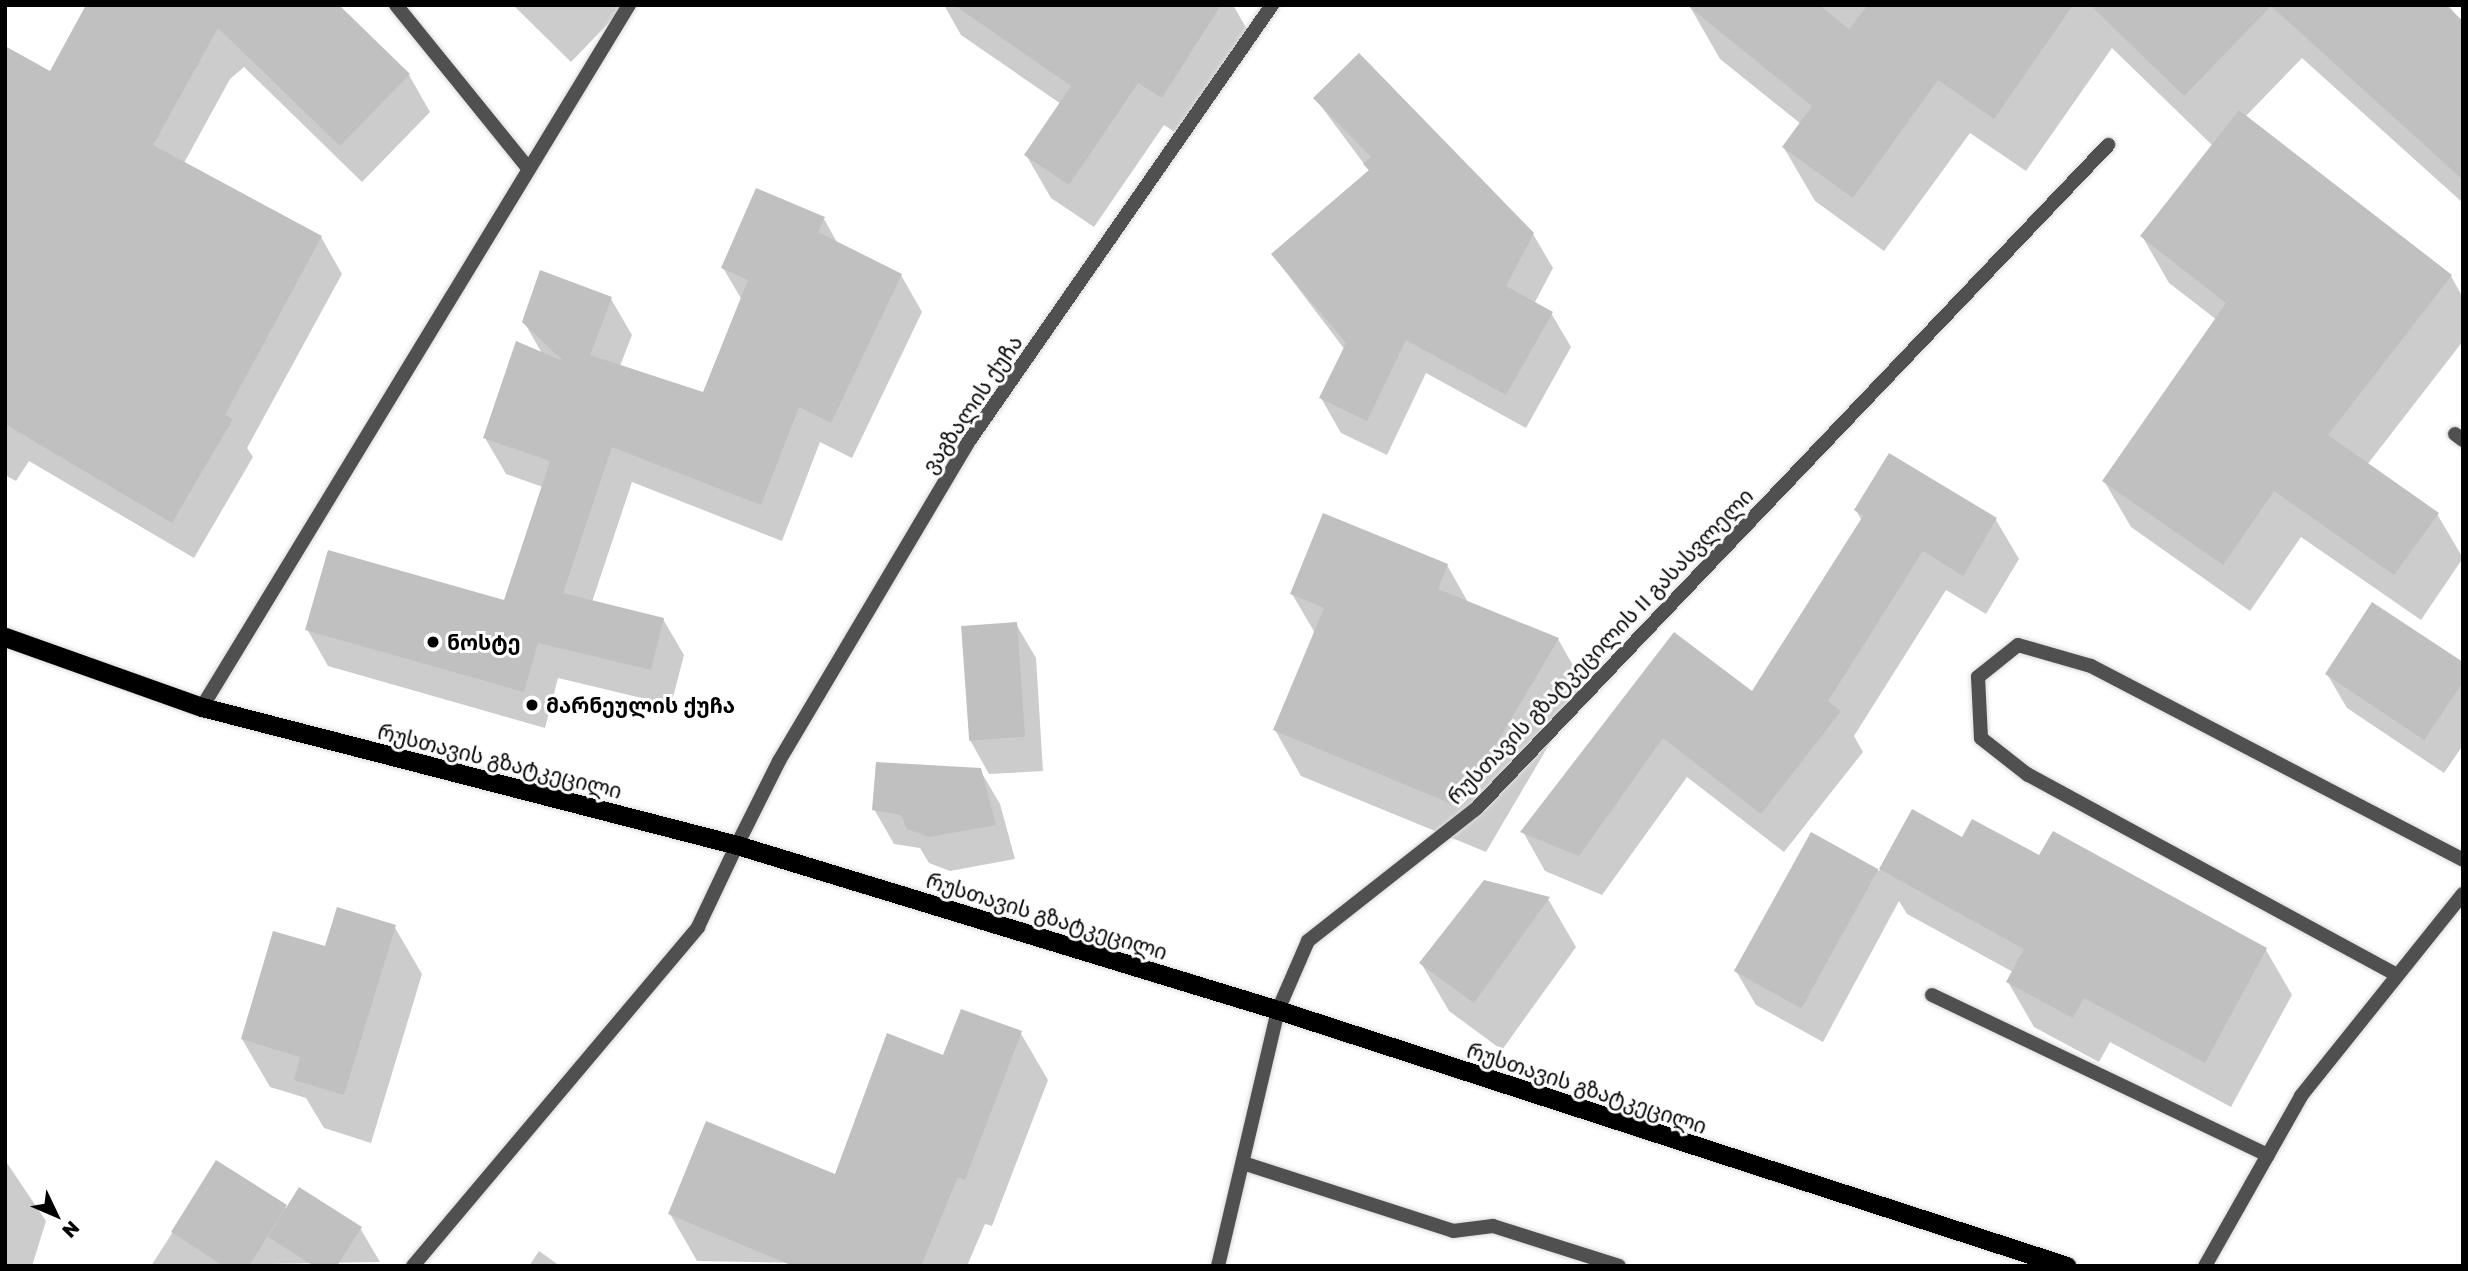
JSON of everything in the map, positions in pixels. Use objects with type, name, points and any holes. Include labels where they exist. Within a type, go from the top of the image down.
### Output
[{"type":"highway","name":"რუსთავის გზატკეცილი","points":[[5,637],[202,707],[737,845],[1278,1010],[2067,1266]]},
{"type":"street","points":[[396,5],[528,169]]},
{"type":"street","points":[[202,707],[629,5]]},
{"type":"street","name":"ვაგზალის ქუჩა","points":[[737,845],[779,761],[967,444],[1272,5]]},
{"type":"street","name":"რუსთავის გზატკეცილის II გასასვლელი","points":[[1218,1266],[1278,1010],[1308,941],[1476,809],[2108,145]]},
{"type":"street","points":[[2397,975],[2028,775],[1981,738],[1978,677],[2018,645],[2091,666],[2463,860]]},
{"type":"street","points":[[413,1266],[691,937],[737,845]]},
{"type":"street","points":[[2205,1266],[2301,1096],[2463,894]]},
{"type":"street","points":[[1932,995],[2268,1155]]},
{"type":"street","points":[[1243,1163],[1453,1231],[1493,1226],[1619,1266]]},
{"type":"building","points":[[86,5],[339,5],[410,74],[340,146],[218,28],[153,145],[322,236],[225,415],[233,419],[172,523],[5,424],[5,46],[50,71]]},
{"type":"building","points":[[954,5],[1221,5],[1162,98],[1138,83],[1069,185],[1024,155],[1071,86]]},
{"type":"building","points":[[1687,5],[1819,5],[1849,29],[1868,5],[2073,5],[1994,119],[1938,80],[1853,198],[1782,147],[1812,106]]},
{"type":"building","points":[[2090,5],[2445,5],[2463,21],[2463,180],[2271,6],[2184,96]]},
{"type":"building","points":[[1359,53],[1534,233],[1506,286],[1553,312],[1506,395],[1406,340],[1367,421],[1319,398],[1346,343],[1271,254],[1369,170],[1363,164],[1371,157],[1313,98]]},
{"type":"building","points":[[2239,110],[2452,275],[2328,435],[2439,513],[2394,575],[2274,491],[2223,565],[2102,481],[2226,303],[2140,236]]},
{"type":"building","points":[[756,188],[825,217],[818,232],[902,274],[831,423],[799,407],[761,505],[612,447],[563,593],[664,618],[651,670],[538,643],[524,692],[305,630],[328,550],[504,600],[550,461],[483,438],[516,341],[563,361],[522,322],[540,270],[612,297],[590,355],[703,392],[748,280],[721,268]]},
{"type":"building","points":[[1889,453],[1997,518],[1963,576],[1923,551],[1828,701],[1841,711],[1761,814],[1663,738],[1579,856],[1520,832],[1674,632],[1752,691],[1863,516],[1854,510]]},
{"type":"building","points":[[1323,513],[1448,564],[1438,589],[1559,638],[1459,807],[1273,730],[1324,608],[1290,594]]},
{"type":"building","points":[[2372,602],[2463,662],[2463,682],[2424,740],[2325,674]]},
{"type":"building","points":[[1017,622],[1025,737],[969,741],[961,626]]},
{"type":"building","points":[[876,762],[981,768],[996,825],[929,837],[907,829],[901,815],[872,810]]},
{"type":"building","points":[[1912,809],[1962,837],[1972,819],[2039,855],[2053,831],[2267,948],[2205,1063],[2084,998],[2073,1018],[2006,982],[2024,949],[1879,869]]},
{"type":"building","points":[[1811,832],[1878,869],[1801,1008],[1734,971]]},
{"type":"building","points":[[1484,880],[1550,897],[1474,1003],[1419,963]]},
{"type":"building","points":[[337,907],[396,925],[344,1095],[294,1080],[300,1057],[241,1039],[273,931],[325,946]]},
{"type":"building","points":[[961,1009],[1022,1031],[965,1180],[958,1177],[921,1266],[793,1266],[668,1214],[706,1121],[835,1174],[887,1033],[943,1055]]},
{"type":"building","points":[[216,1160],[287,1205],[249,1266],[224,1266],[171,1232]]},
{"type":"building","points":[[299,1187],[362,1227],[337,1266],[314,1266],[268,1237]]},
{"type":"place","name":"ნოსტე","points":[[433,642]]},
{"type":"place","name":"მარნეულის ქუჩა","points":[[532,705]]}]
